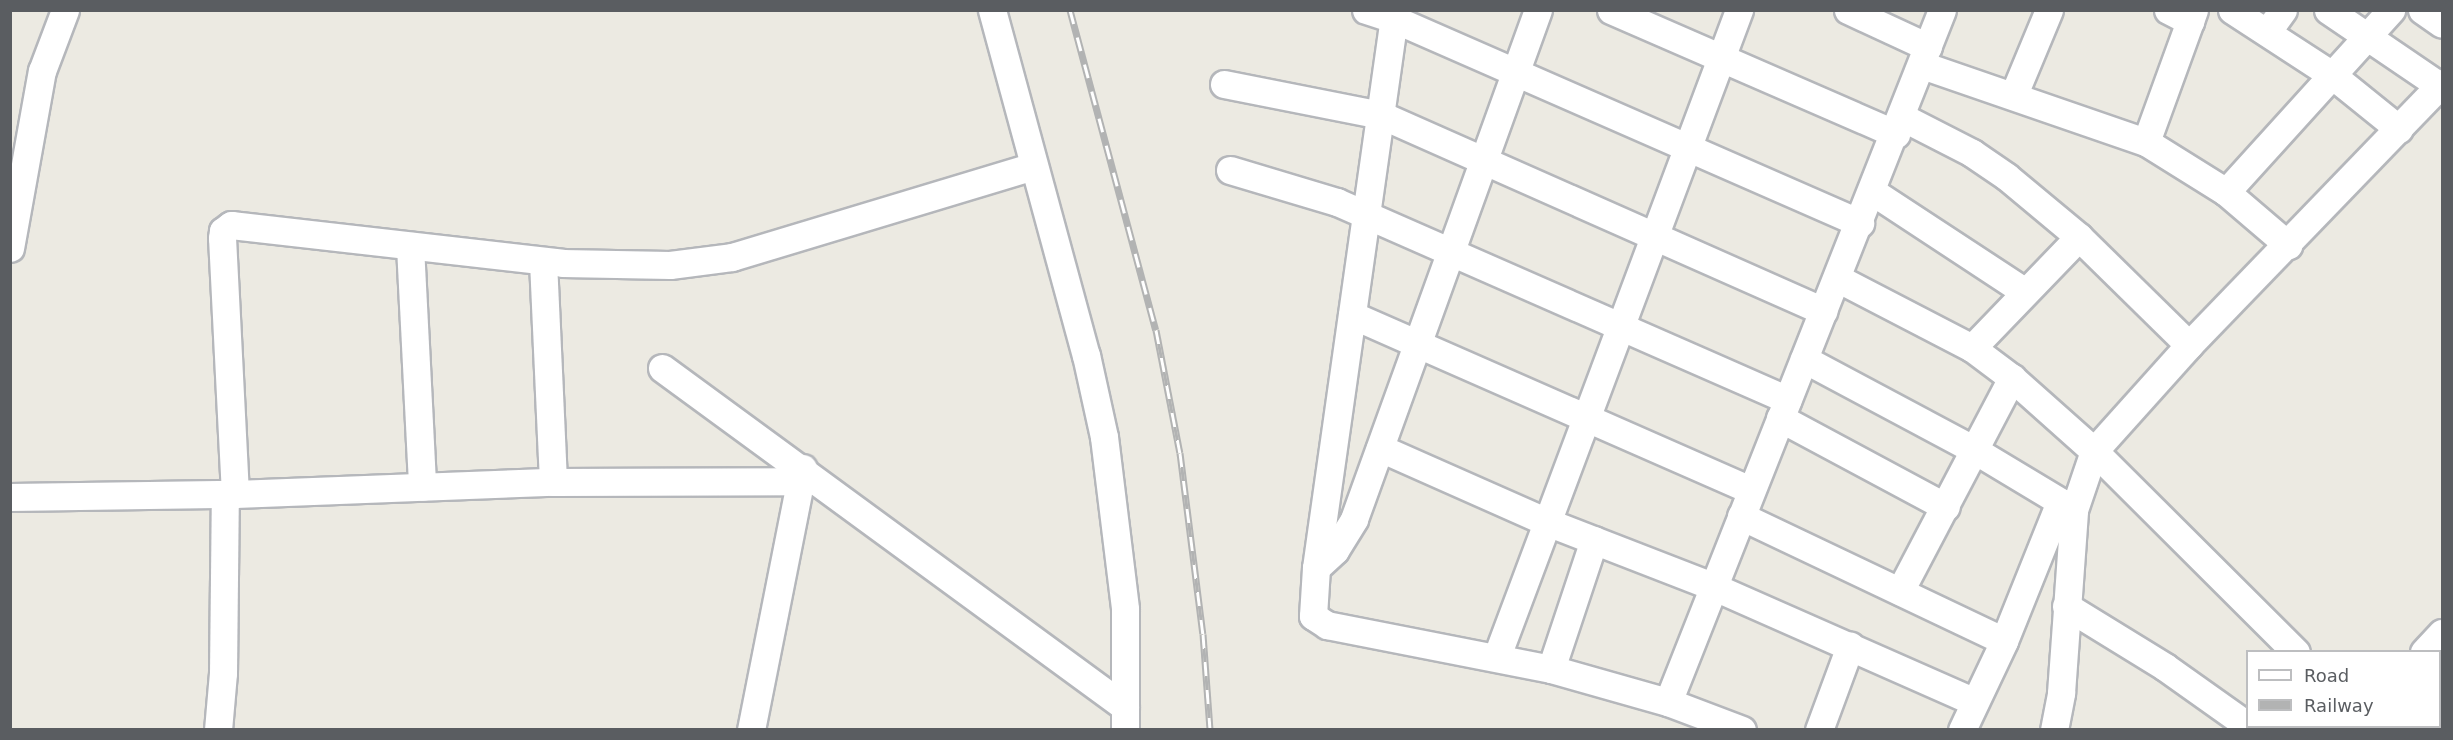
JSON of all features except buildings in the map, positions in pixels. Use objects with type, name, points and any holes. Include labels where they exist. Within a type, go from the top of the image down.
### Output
[{"type":"street","points":[[10,248],[42,71],[65,10]]},
{"type":"street","points":[[992,10],[1086,354],[1104,437],[1123,586],[1125,718]]},
{"type":"street","points":[[1366,10],[1395,15],[1515,72],[1860,223]]},
{"type":"street","points":[[1316,568],[1346,535],[1419,345],[1482,160],[1538,10]]},
{"type":"street","points":[[1611,10],[1721,58],[1972,153],[2007,177],[2079,237],[2189,345]]},
{"type":"street","points":[[1497,656],[1739,10]]},
{"type":"street","points":[[1848,10],[1925,56],[2014,94],[2146,142],[2226,192],[2288,244]]},
{"type":"street","points":[[1668,702],[1712,586],[1873,192],[1942,10]]},
{"type":"street","points":[[2014,94],[2049,10]]},
{"type":"street","points":[[2232,10],[2332,75],[2398,129]]},
{"type":"street","points":[[2267,32],[2283,10]]},
{"type":"street","points":[[1962,729],[2094,451],[2189,345],[2441,85],[2328,10]]},
{"type":"street","points":[[2226,192],[2391,10]]},
{"type":"street","points":[[2422,10],[2442,24]]},
{"type":"street","points":[[2146,142],[2184,14]]},
{"type":"street","points":[[1395,15],[1316,568],[1312,607],[1318,622],[1497,656],[1551,669],[1668,702],[1742,729]]},
{"type":"street","points":[[1224,84],[1381,115],[1823,311]]},
{"type":"street","points":[[218,729],[230,494],[222,231],[231,225],[543,261],[670,265],[732,256],[1034,166]]},
{"type":"street","points":[[1230,170],[1309,192],[1366,215],[1620,328],[1784,409],[1946,507]]},
{"type":"street","points":[[1873,192],[2024,291]]},
{"type":"street","points":[[1972,348],[2024,291],[2079,237]]},
{"type":"street","points":[[410,246],[422,487]]},
{"type":"street","points":[[543,261],[553,482]]},
{"type":"street","points":[[1837,278],[1972,348],[2012,378],[2094,451],[2295,650]]},
{"type":"street","points":[[1352,315],[1751,490]]},
{"type":"street","points":[[1804,359],[1976,451],[2067,506]]},
{"type":"street","points":[[662,368],[1125,718]]},
{"type":"street","points":[[1900,591],[1976,451],[2012,378]]},
{"type":"street","points":[[1380,448],[1547,522],[1712,586],[1975,702]]},
{"type":"street","points":[[10,497],[230,494],[801,474]]},
{"type":"street","points":[[751,729],[801,474]]},
{"type":"street","points":[[2054,729],[2061,693],[2066,606],[2067,506]]},
{"type":"street","points":[[1741,516],[2004,641]]},
{"type":"street","points":[[1551,669],[1594,540]]},
{"type":"street","points":[[2066,606],[2165,667],[2246,725]]},
{"type":"street","points":[[2425,650],[2442,633]]},
{"type":"street","points":[[1819,729],[1850,646]]},
{"type":"railway","points":[[1070,10],[1156,330],[1180,453],[1203,634],[1210,730]]}]
